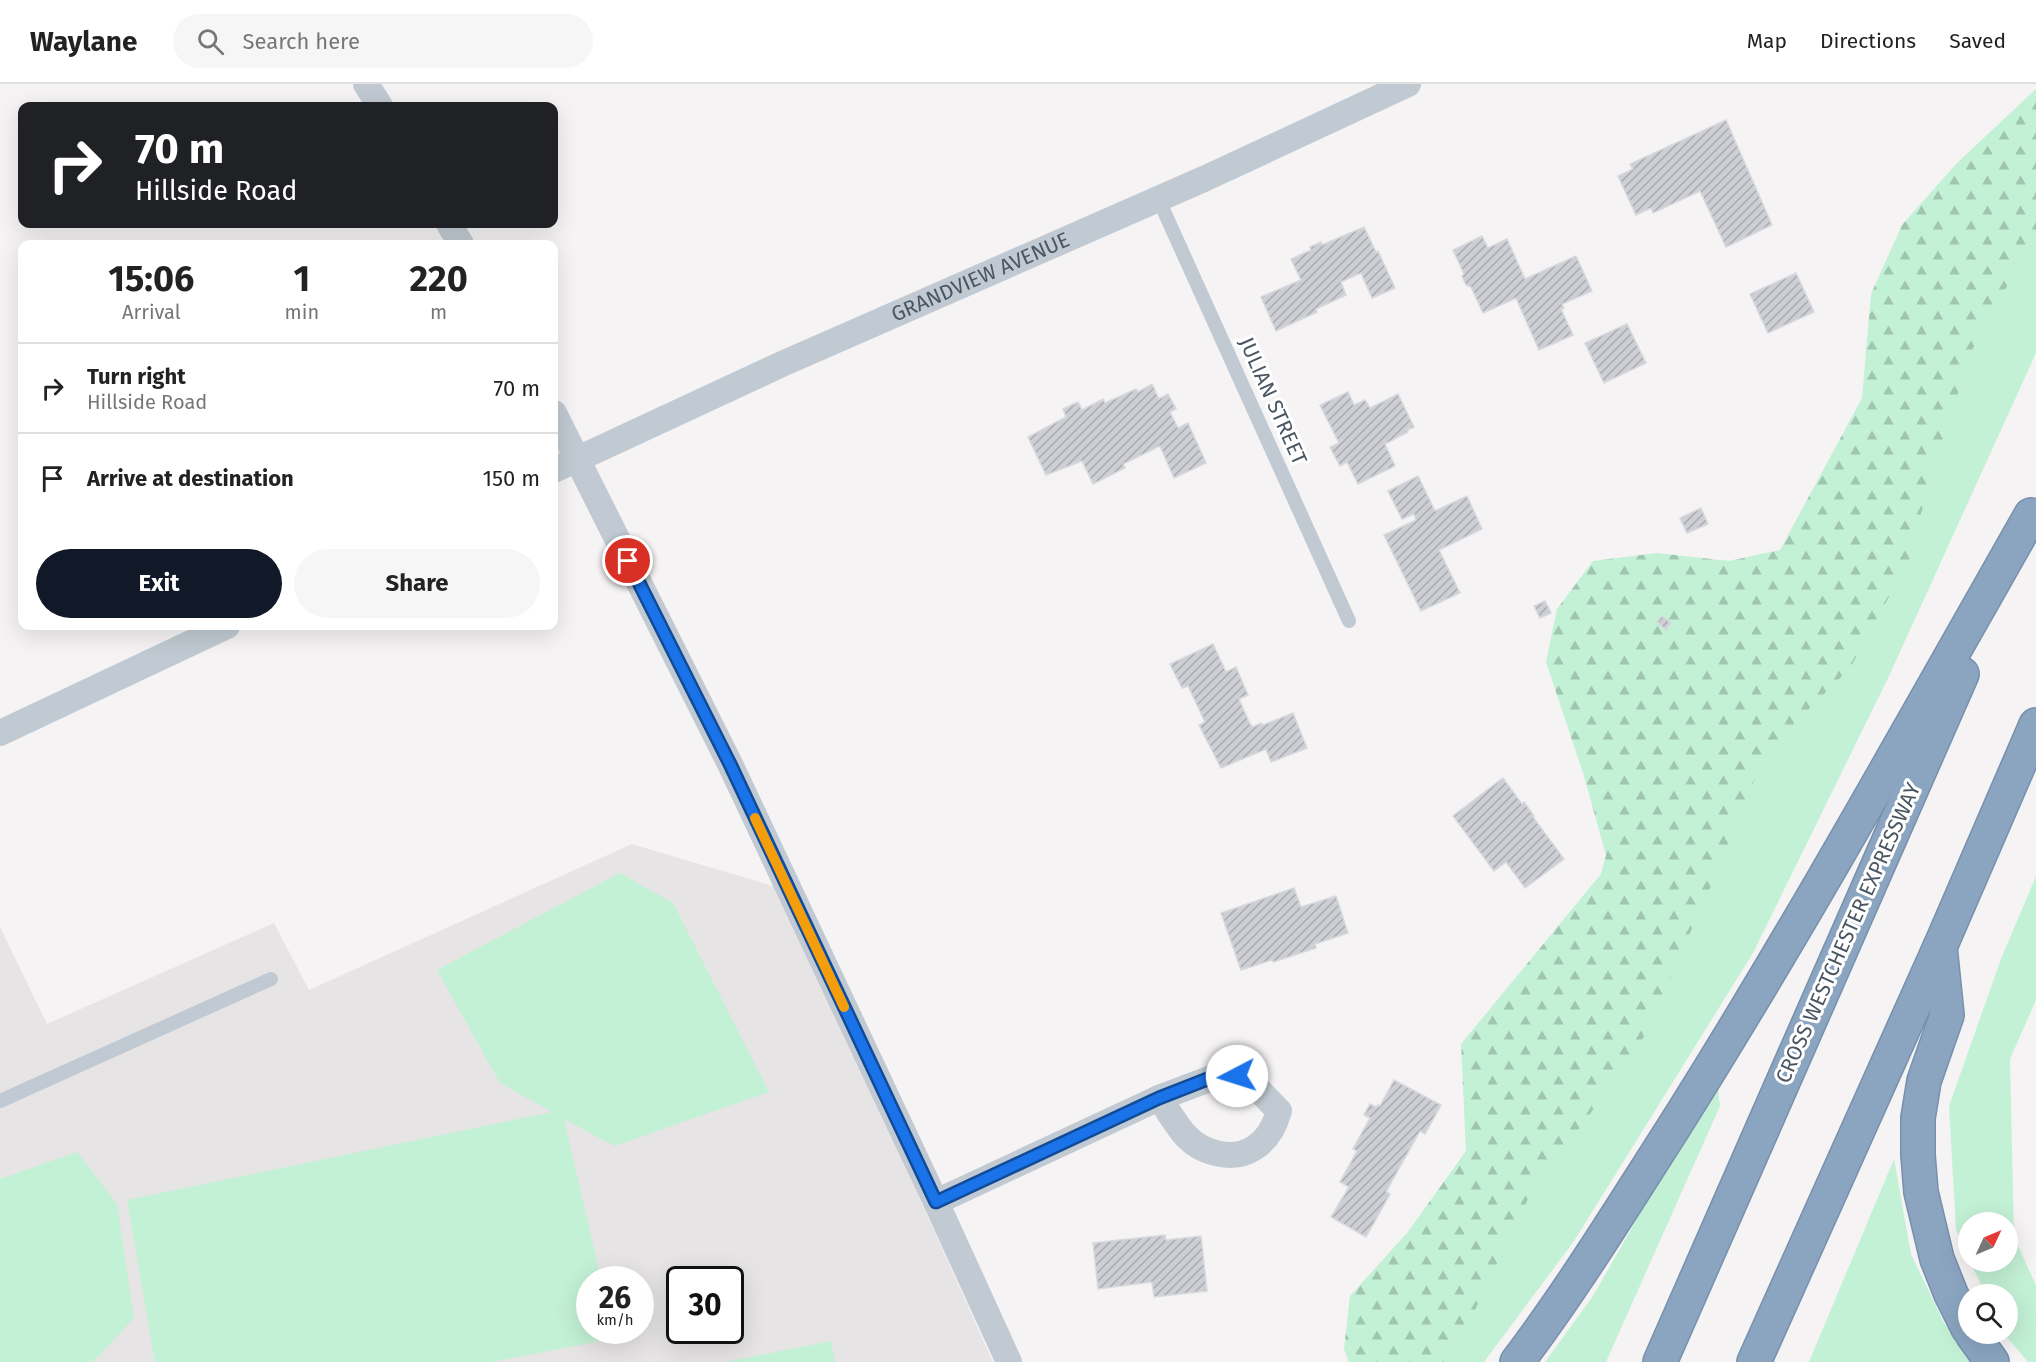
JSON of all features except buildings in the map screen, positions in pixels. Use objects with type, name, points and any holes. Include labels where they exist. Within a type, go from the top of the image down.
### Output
[{"type":"highway","points":[[1517,1362],[1622,1208],[1727,1042],[1811,902],[2034,509]]},
{"type":"highway","name":"CROSS WESTCHESTER EXPRESSWAY","points":[[1660,1362],[2034,509]]},
{"type":"highway","points":[[1756,1358],[1940,947],[2036,725]]},
{"type":"highway","points":[[1940,947],[1947,1015],[1924,1081],[1918,1118],[1918,1164],[1921,1192],[1937,1259],[1958,1308]]},
{"type":"highway","points":[[1979,1344],[1992,1362]]},
{"type":"street","points":[[366,84],[377,102]]},
{"type":"street","name":"GRANDVIEW AVENUE","points":[[558,468],[782,364],[1158,198],[1408,84]]},
{"type":"street","points":[[558,421],[730,764],[1009,1362]]},
{"type":"street","points":[[0,733],[219,630]]},
{"type":"street","points":[[936,1202],[1159,1098]]},
{"type":"lane","name":"JULIAN STREET","points":[[1158,198],[1349,621]]},
{"type":"lane","points":[[0,1101],[271,979]]},
{"type":"shaded area","points":[[632,844],[780,888],[993,1362],[0,1362],[0,927],[47,1024],[274,923],[309,990]]},
{"type":"green space","points":[[2036,89],[2036,233],[1972,350],[1931,475],[1909,560],[1850,668],[1764,754],[1728,848],[1640,1045],[1528,1199],[1450,1362],[1349,1362],[1344,1349],[1350,1296],[1407,1233],[1466,1151],[1461,1044],[1601,874],[1606,855],[1584,776],[1546,662],[1557,609],[1593,561],[1657,553],[1729,561],[1780,550],[1862,398],[1871,294],[1902,225],[1957,163]]},
{"type":"green space","points":[[2036,141],[2036,353],[1889,676],[1753,953],[1574,1241],[1484,1362],[1374,1362],[1760,605]]},
{"type":"green space","points":[[620,873],[673,903],[769,1092],[614,1146],[564,1119],[598,1266],[576,1266],[576,1344],[584,1344],[492,1362],[155,1362],[127,1200],[552,1112],[500,1083],[437,970]]},
{"type":"green space","points":[[2036,876],[2036,1000],[2010,1059],[2013,1212],[1958,1212],[1958,1234],[1949,1106],[2001,959]]},
{"type":"green space","points":[[1718,1088],[1720,1106],[1606,1362],[1545,1362],[1593,1296],[1649,1198]]},
{"type":"green space","points":[[77,1152],[117,1204],[134,1318],[93,1362],[0,1362],[0,1179]]},
{"type":"green space","points":[[1894,1159],[1911,1254],[1944,1323],[1974,1362],[1809,1362]]},
{"type":"green space","points":[[2018,1246],[2036,1285],[2036,1362],[2028,1362],[2013,1344],[2018,1344],[2018,1284],[1981,1284],[1975,1272],[2018,1272]]},
{"type":"green space","points":[[831,1341],[835,1362],[725,1362]]},
{"type":"slow traffic","points":[[755,818],[844,1007]]},
{"type":"route","points":[[628,561],[730,764],[936,1202],[1159,1098],[1228,1071],[1237,1076]]}]
